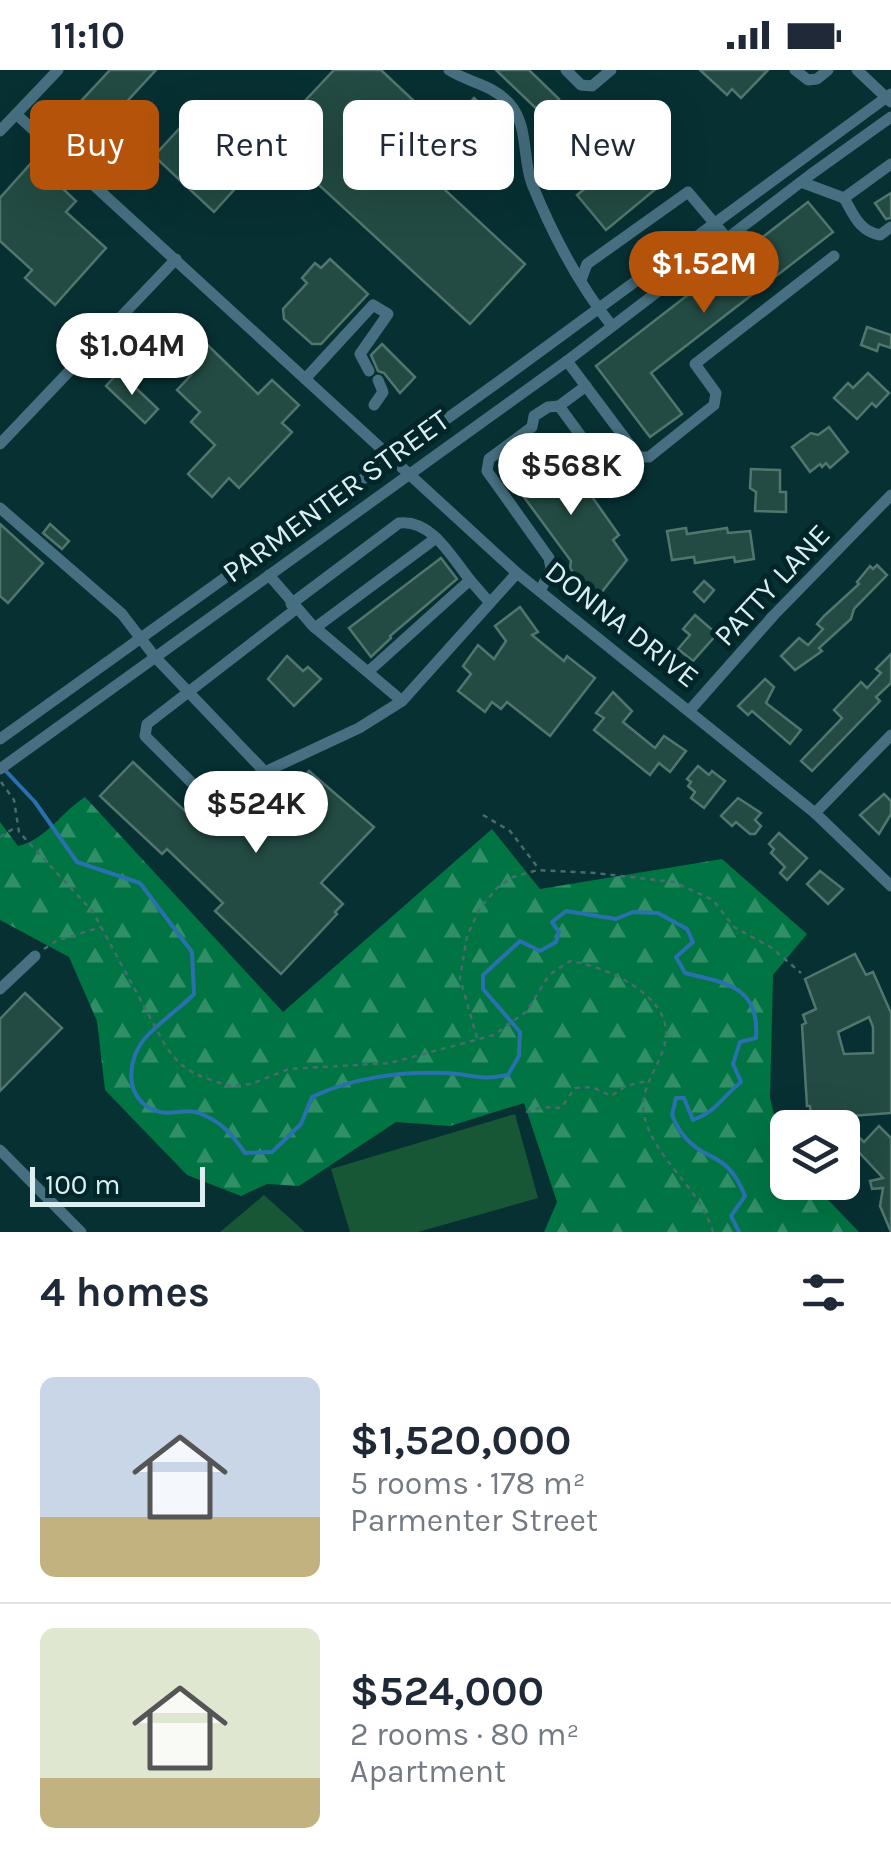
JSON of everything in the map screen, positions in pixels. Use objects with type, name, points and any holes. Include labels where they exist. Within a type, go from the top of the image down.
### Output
[{"type":"street","points":[[0,131],[58,70]]},
{"type":"street","points":[[449,70],[489,88],[508,102],[518,116],[530,180],[580,280],[612,326]]},
{"type":"street","points":[[566,70],[582,85],[592,86],[611,70]]},
{"type":"street","points":[[795,70],[808,80],[828,70]]},
{"type":"street","points":[[857,70],[890,98]]},
{"type":"street","name":"PARMENTER STREET","points":[[0,739],[890,98]]},
{"type":"street","name":"DONNA DRIVE","points":[[16,114],[517,573],[815,812],[891,886]]},
{"type":"street","name":"PARMENTER STREET","points":[[0,769],[567,361],[891,117]]},
{"type":"street","points":[[844,198],[891,164]]},
{"type":"street","points":[[801,182],[844,198],[860,226],[869,233],[880,234],[891,226]]},
{"type":"street","points":[[580,280],[587,264],[688,192],[727,238]]},
{"type":"street","points":[[567,361],[639,457],[649,457],[714,405],[716,393],[695,364],[834,256]]},
{"type":"street","points":[[0,444],[176,258]]},
{"type":"street","points":[[305,378],[376,306],[388,314],[360,354],[383,392],[374,404]]},
{"type":"street","points":[[540,591],[549,577],[549,558],[487,471],[489,459],[532,427],[534,416],[548,406],[559,406],[586,386]]},
{"type":"street","points":[[559,406],[614,482]]},
{"type":"street","name":"PATTY LANE","points":[[690,710],[891,495]]},
{"type":"street","points":[[0,508],[122,614],[155,658],[265,772]]},
{"type":"street","points":[[490,603],[436,538],[418,524],[399,523],[147,724],[145,736],[200,791],[224,792],[359,728],[402,701],[517,573]]},
{"type":"street","points":[[315,628],[436,538]]},
{"type":"street","points":[[269,576],[315,628],[402,701]]},
{"type":"street","points":[[370,672],[470,580]]},
{"type":"street","points":[[815,812],[891,735]]},
{"type":"street","points":[[0,989],[35,956]]},
{"type":"street","points":[[0,1150],[81,1232]]},
{"type":"path","points":[[0,781],[14,800],[18,826],[26,842],[80,896],[103,927],[166,1046],[194,1074],[228,1086],[251,1084],[289,1068],[390,1063],[494,1034],[526,1011],[548,975],[570,961],[596,964],[648,995],[662,1014],[666,1037],[648,1081],[644,1118],[657,1143],[700,1200],[713,1232]]},
{"type":"path","points":[[483,815],[510,832],[540,870]]},
{"type":"path","points":[[0,837],[18,826]]},
{"type":"path","points":[[478,1039],[460,978],[467,936],[480,908],[498,887],[513,877],[540,870],[674,882],[713,900],[734,927],[772,948],[801,973]]},
{"type":"path","points":[[35,956],[56,941],[103,927]]},
{"type":"path","points":[[526,1112],[542,1107],[561,1108],[576,1088],[592,1088],[610,1096],[626,1086],[648,1081]]},
{"type":"green space","points":[[85,797],[283,1012],[492,829],[540,889],[722,859],[807,934],[773,975],[770,1200],[828,1200],[859,1232],[544,1232],[557,1202],[524,1103],[450,1126],[396,1122],[299,1186],[267,1184],[241,1196],[187,1175],[105,1090],[97,1021],[69,957],[0,920],[0,822],[18,846],[37,838]]},
{"type":"green space","points":[[515,1114],[538,1198],[418,1232],[350,1232],[331,1169]]},
{"type":"green space","points":[[264,1195],[305,1232],[220,1232]]},
{"type":"building","points":[[110,70],[156,70],[128,100],[82,100]]},
{"type":"building","points":[[334,70],[381,70],[413,100],[343,100],[343,190],[445,190],[525,264],[470,324],[323,189],[323,100],[306,100]]},
{"type":"building","points":[[496,70],[529,70],[559,99],[534,100],[534,106]]},
{"type":"building","points":[[700,70],[768,70],[741,98],[732,89],[727,95]]},
{"type":"building","points":[[179,129],[179,179],[159,161],[159,151]]},
{"type":"building","points":[[30,164],[30,190],[64,190],[76,201],[66,212],[106,248],[55,305],[25,278],[32,270],[0,241],[0,198]]},
{"type":"building","points":[[190,190],[234,190],[214,212]]},
{"type":"building","points":[[583,190],[654,190],[606,230],[577,195]]},
{"type":"building","points":[[891,193],[891,218],[886,219],[875,203]]},
{"type":"building","points":[[808,202],[833,232],[651,373],[682,414],[650,437],[596,366]]},
{"type":"building","points":[[330,259],[368,294],[321,344],[312,344],[284,319],[283,309],[307,283],[302,278],[315,263],[321,268]]},
{"type":"building","points":[[867,327],[891,335],[891,348],[879,344],[877,351],[861,345]]},
{"type":"building","points":[[190,328],[258,394],[272,380],[299,405],[282,423],[292,432],[239,488],[229,478],[212,497],[188,474],[215,445],[191,422],[200,412],[177,390],[191,375],[167,352],[175,345],[169,340],[178,330],[183,335]]},
{"type":"building","points":[[382,344],[415,377],[400,393],[378,371],[371,355]]},
{"type":"building","points":[[119,372],[158,409],[145,423],[106,386]]},
{"type":"building","points":[[868,373],[889,393],[857,419],[834,398],[848,383],[853,388]]},
{"type":"building","points":[[829,427],[848,452],[830,468],[826,463],[822,467],[820,464],[810,472],[792,447],[811,433],[818,435]]},
{"type":"building","points":[[554,443],[619,535],[613,540],[627,560],[597,598],[587,592],[570,568],[571,561],[507,474]]},
{"type":"building","points":[[751,469],[780,470],[780,492],[786,492],[786,512],[755,511]]},
{"type":"building","points":[[0,524],[43,563],[8,603],[0,596]]},
{"type":"building","points":[[50,524],[69,541],[62,549],[43,533]]},
{"type":"building","points":[[686,528],[687,534],[727,528],[728,533],[750,531],[754,559],[735,562],[734,557],[695,563],[694,557],[672,560],[667,531]]},
{"type":"building","points":[[441,558],[457,579],[371,657],[349,628]]},
{"type":"building","points":[[877,565],[887,575],[854,609],[851,619],[819,648],[822,651],[795,670],[781,656],[799,638],[808,645],[823,629],[817,624],[859,584],[870,566],[873,569]]},
{"type":"building","points":[[704,581],[714,590],[704,602],[694,592]]},
{"type":"building","points":[[520,607],[538,632],[532,635],[564,661],[567,656],[595,678],[550,736],[507,702],[501,709],[492,702],[485,712],[458,691],[471,674],[463,666],[478,645],[494,659],[506,641],[495,626]]},
{"type":"building","points":[[695,615],[717,634],[693,661],[678,649],[690,635],[683,629]]},
{"type":"building","points":[[891,654],[891,683],[876,697],[880,701],[812,771],[801,761],[842,718],[834,710],[861,682],[867,688],[881,673],[876,669]]},
{"type":"building","points":[[287,656],[303,671],[308,667],[321,679],[294,706],[268,679]]},
{"type":"building","points":[[765,679],[774,687],[766,703],[801,730],[790,744],[752,711],[748,715],[738,706]]},
{"type":"building","points":[[613,692],[632,711],[623,722],[655,748],[664,736],[686,751],[670,772],[659,763],[650,775],[594,730],[604,718],[596,713]]},
{"type":"building","points":[[133,762],[205,830],[211,824],[219,832],[248,802],[255,809],[285,778],[294,787],[309,771],[374,827],[321,883],[343,904],[337,914],[281,974],[215,911],[223,903],[167,849],[162,854],[100,796]]},
{"type":"building","points":[[698,766],[725,781],[704,808],[691,798],[695,792],[687,779]]},
{"type":"building","points":[[884,794],[891,801],[891,814],[879,834],[860,815]]},
{"type":"building","points":[[738,798],[761,813],[755,820],[761,826],[755,834],[736,822],[732,826],[721,816]]},
{"type":"building","points":[[779,833],[807,858],[787,880],[780,873],[785,867],[771,853],[774,849],[769,844]]},
{"type":"building","points":[[820,871],[843,889],[828,904],[807,884]]},
{"type":"building","points":[[855,954],[866,975],[873,972],[891,1013],[891,1113],[860,1115],[860,1110],[810,1110],[807,1106],[802,1025],[806,1023],[803,1015],[816,1009],[805,979]],"holes":[[[869,1017],[873,1053],[844,1054],[838,1032]]]},
{"type":"building","points":[[25,993],[62,1028],[0,1091],[0,1019]]},
{"type":"building","points":[[879,1126],[891,1138],[891,1232],[880,1206],[883,1188],[872,1189],[870,1181],[883,1178],[860,1153],[860,1138],[864,1142]]},
{"type":"waterway","points":[[3,768],[35,802],[77,862],[140,883],[192,952],[194,994],[140,1046],[131,1079],[139,1100],[148,1107],[160,1112],[194,1112],[214,1120],[245,1153],[272,1152],[301,1124],[312,1097],[343,1085],[411,1073],[508,1075],[519,1056],[520,1032],[483,989],[483,975],[520,941],[540,951],[556,942],[559,932],[552,922],[566,911],[616,919],[633,912],[658,913],[687,929],[693,942],[676,957],[685,973],[737,990],[746,997],[756,1021],[756,1038],[740,1042],[733,1064],[741,1082],[713,1108],[693,1120],[684,1098],[676,1098],[672,1115],[692,1145],[723,1164],[738,1181],[745,1196],[731,1216],[739,1232]]}]
